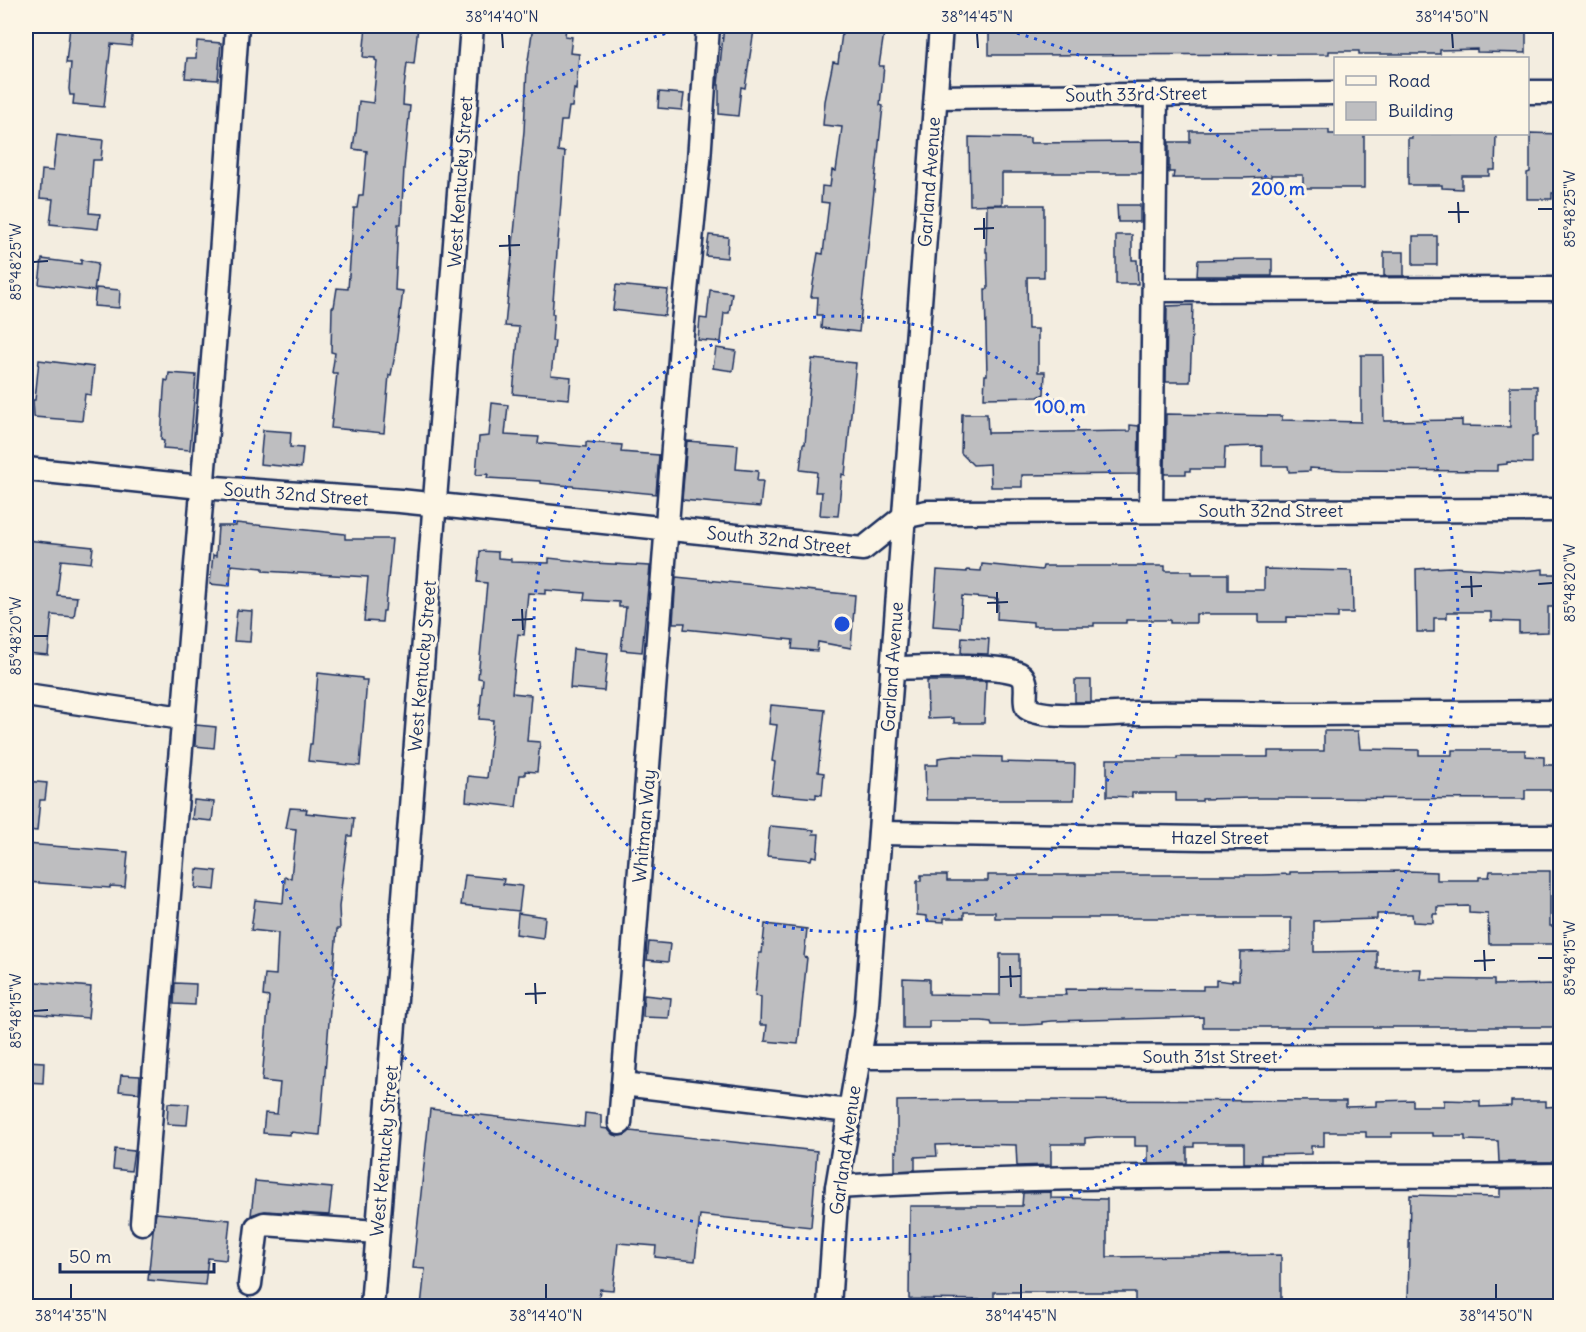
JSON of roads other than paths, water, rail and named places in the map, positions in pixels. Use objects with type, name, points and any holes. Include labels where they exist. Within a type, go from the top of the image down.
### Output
[{"type":"street","points":[[142,1223],[218,297],[237,26]]},
{"type":"street","name":"West Kentucky Street","points":[[372,1306],[471,26]]},
{"type":"street","name":"Whitman Way","points":[[620,1123],[708,26]]},
{"type":"street","name":"Garland Avenue","points":[[829,1306],[837,1187],[867,1005],[941,26]]},
{"type":"street","points":[[1529,92],[1560,92]]},
{"type":"street","name":"South 33rd Street","points":[[936,97],[1334,93]]},
{"type":"street","points":[[1151,510],[1156,94]]},
{"type":"street","points":[[1155,290],[1560,289]]},
{"type":"street","name":"South 32nd Street","points":[[26,469],[201,487],[435,506],[863,549],[903,517],[927,512],[1560,510]]},
{"type":"street","points":[[892,668],[993,667],[1013,671],[1021,674],[1025,680],[1024,701],[1027,708],[1042,714],[1560,712]]},
{"type":"street","points":[[26,695],[182,718]]},
{"type":"street","name":"Hazel Street","points":[[880,834],[1204,838],[1560,837]]},
{"type":"street","name":"South 31st Street","points":[[860,1057],[1560,1056]]},
{"type":"street","points":[[623,1084],[849,1111]]},
{"type":"street","points":[[837,1187],[960,1180],[1096,1177],[1560,1175]]},
{"type":"street","points":[[250,1284],[257,1227],[264,1224],[377,1232]]}]
